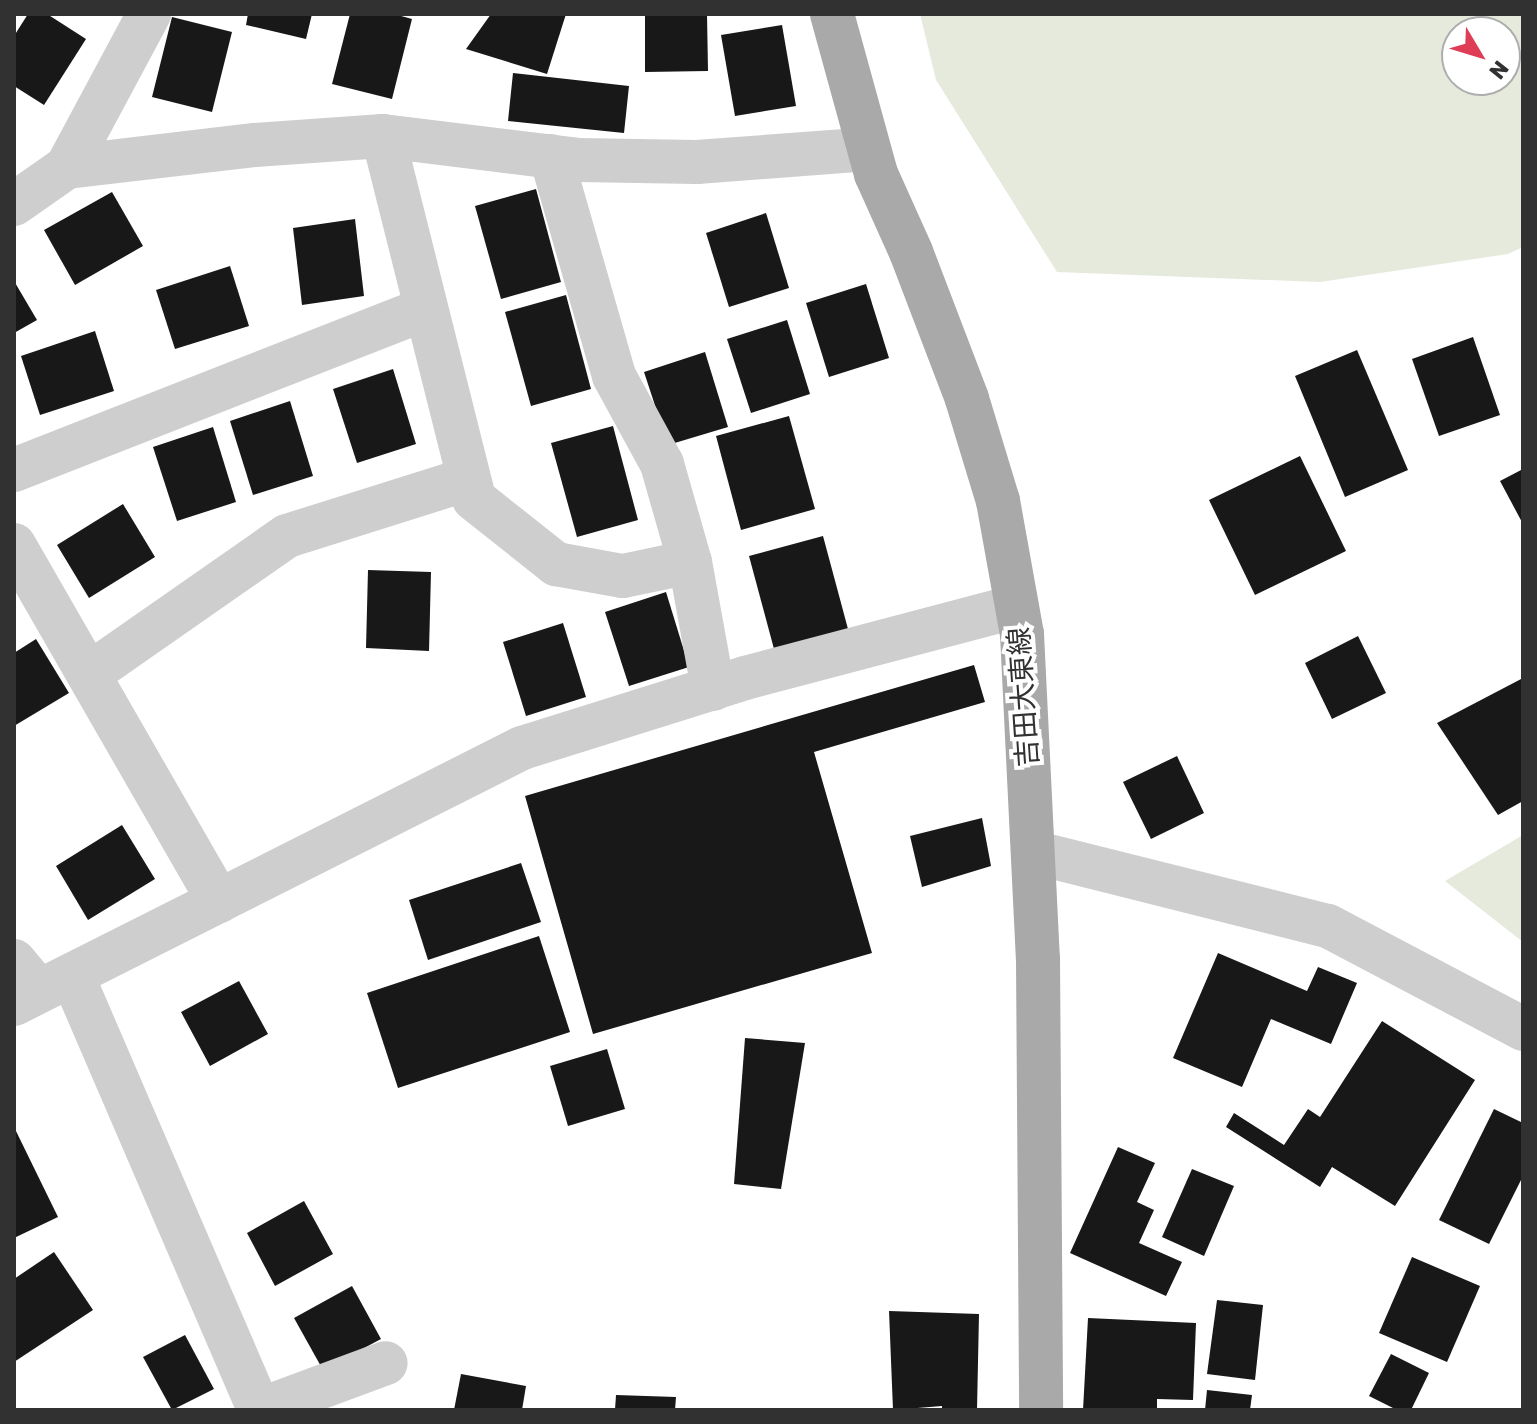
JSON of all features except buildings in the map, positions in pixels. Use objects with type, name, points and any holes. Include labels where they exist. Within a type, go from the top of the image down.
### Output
[{"type":"main road","name":"吉田大東線","points":[[832,14],[876,174],[911,252],[967,399],[998,501],[1017,606],[1028,723],[1038,959],[1041,1410]]},
{"type":"street","points":[[14,204],[67,167],[149,14]]},
{"type":"street","points":[[67,167],[255,145],[383,136],[578,160],[697,162],[869,149]]},
{"type":"street","points":[[383,136],[474,499],[556,564],[623,576],[690,562]]},
{"type":"street","points":[[551,156],[614,376],[662,464],[690,562],[713,689]]},
{"type":"street","points":[[14,470],[424,309]]},
{"type":"street","points":[[89,674],[287,536],[468,479]]},
{"type":"street","points":[[14,545],[219,901]]},
{"type":"street","points":[[386,1363],[259,1410],[35,983],[219,901],[522,748],[713,689],[1017,606]]},
{"type":"street","points":[[1033,852],[1328,926],[1523,1029]]},
{"type":"shaded area","points":[[920,14],[1523,14],[1523,247],[1508,254],[1320,282],[1057,272],[936,80]]},
{"type":"shaded area","points":[[1523,835],[1523,942],[1445,881]]}]
